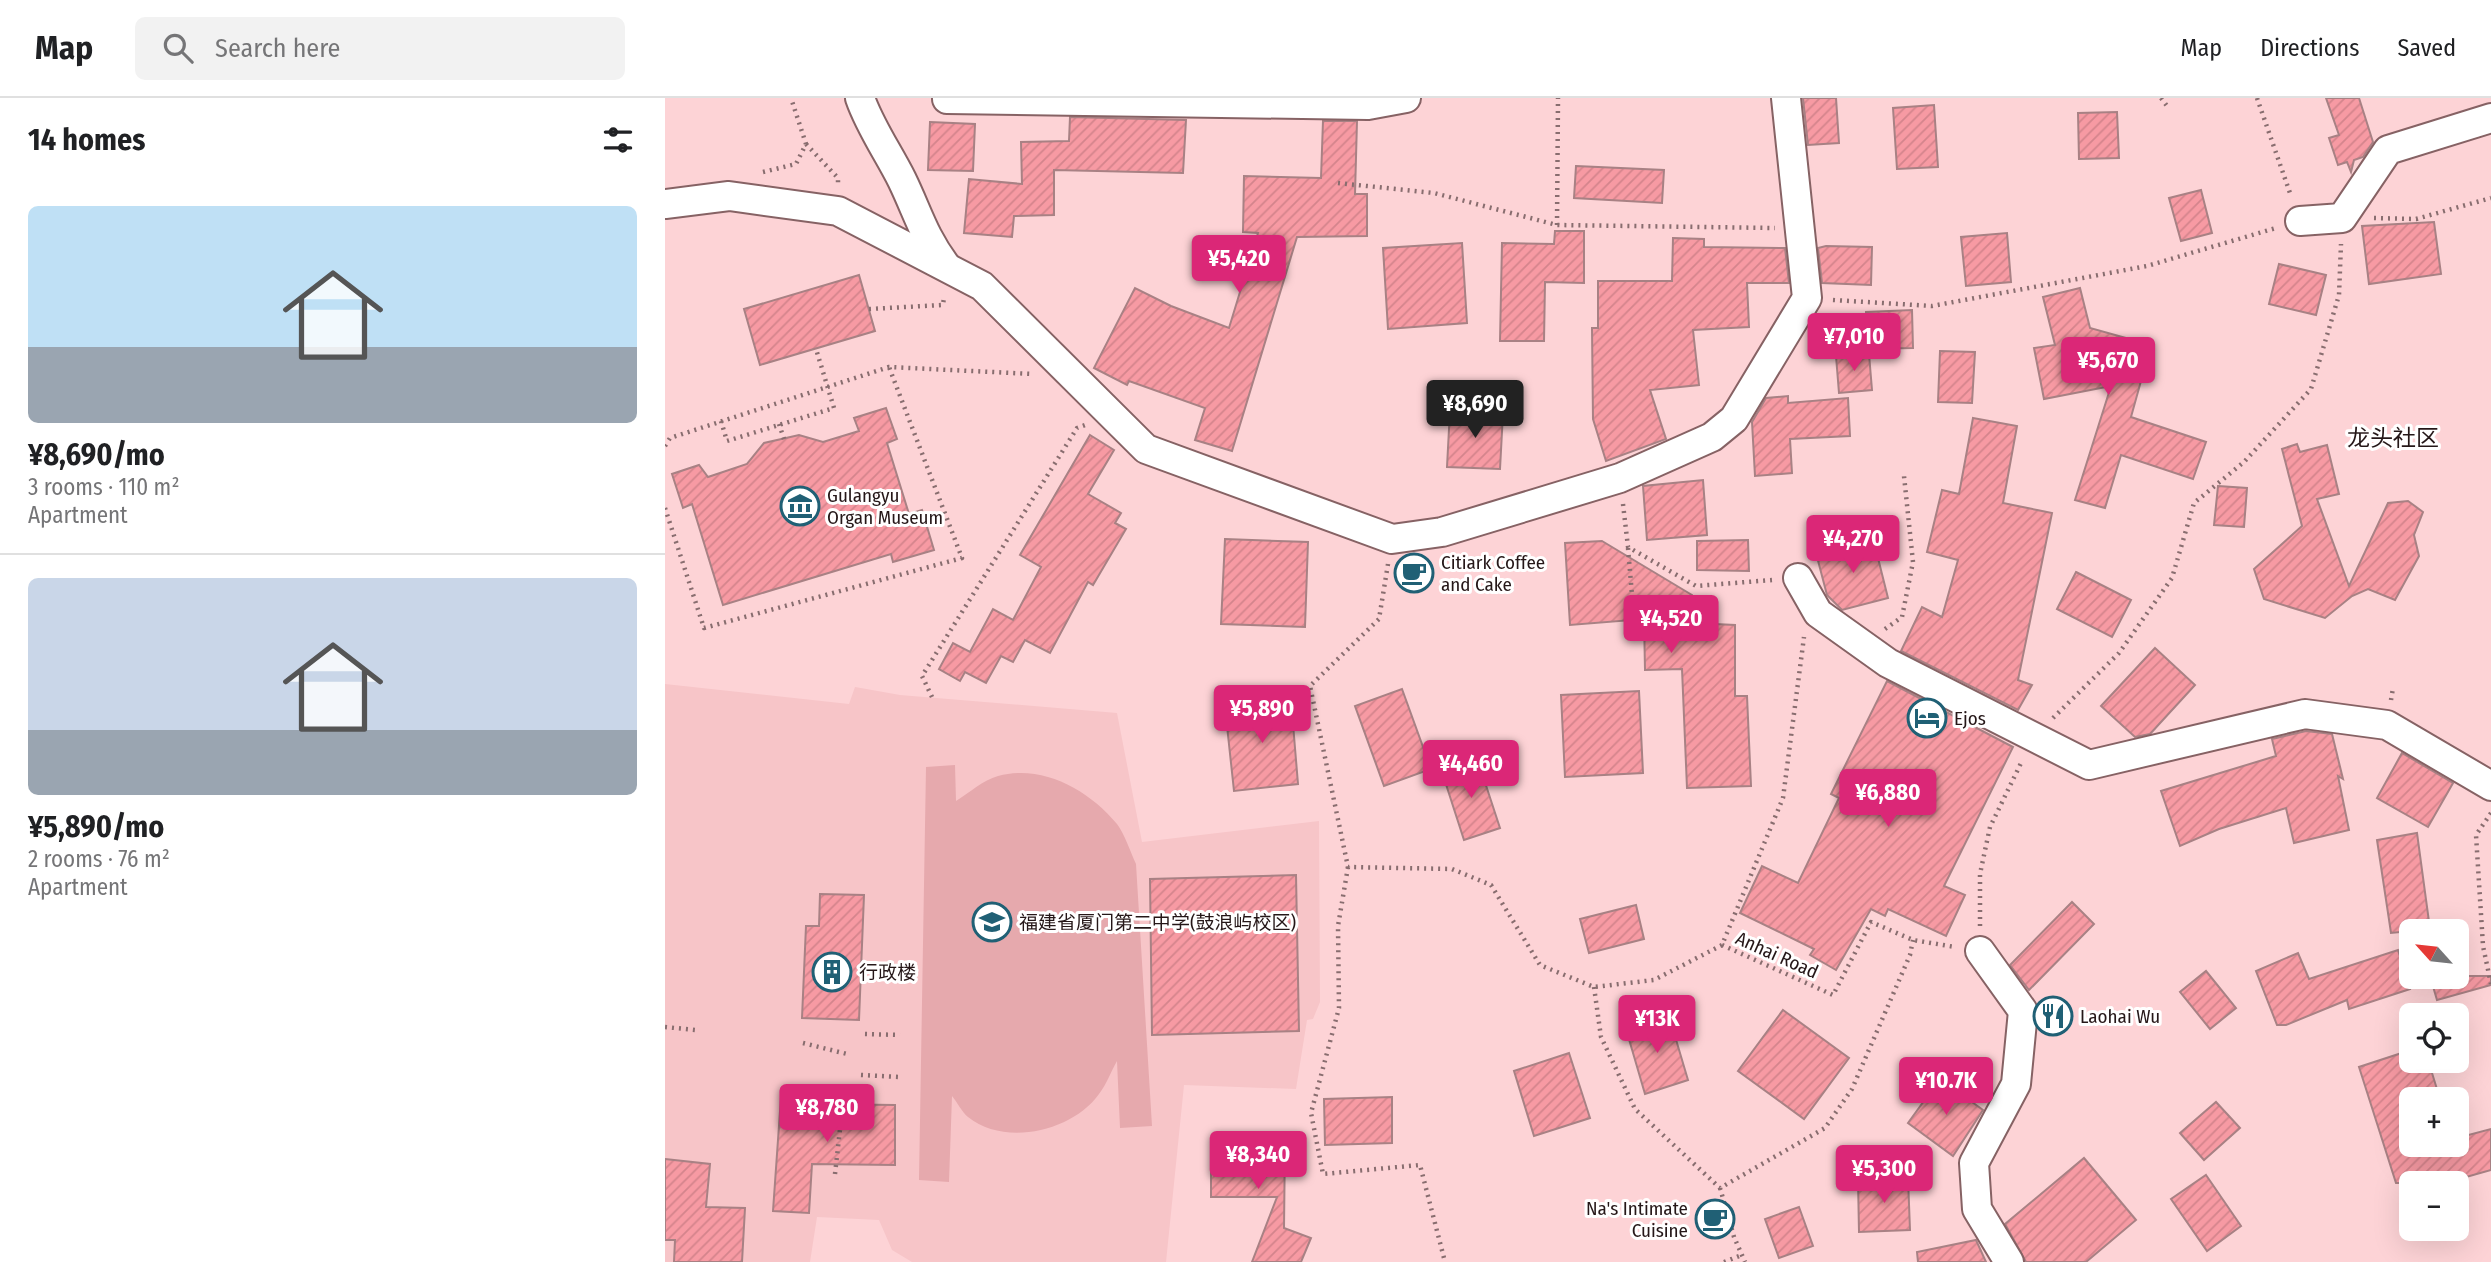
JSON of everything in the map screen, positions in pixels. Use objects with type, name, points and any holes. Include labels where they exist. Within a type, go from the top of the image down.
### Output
[{"type":"street","points":[[860,98],[867,118],[902,180],[926,240],[947,268]]},
{"type":"street","points":[[947,99],[1368,105],[1406,98]]},
{"type":"street","points":[[665,204],[729,196],[838,211],[982,286],[1146,449],[1392,539],[1442,532],[1620,478],[1712,437],[1734,419],[1807,298],[1786,98]]},
{"type":"street","points":[[2300,221],[2342,218],[2388,150],[2491,118]]},
{"type":"street","points":[[1798,578],[1818,612],[1888,663],[2089,765],[2305,714],[2388,725],[2491,786]]},
{"type":"street","points":[[1980,951],[2023,1011],[2016,1084],[1974,1163],[1977,1209],[2010,1262]]},
{"type":"path","points":[[791,98],[806,144],[838,178]]},
{"type":"path","points":[[1557,225],[1558,98]]},
{"type":"path","points":[[2161,98],[2167,106]]},
{"type":"path","points":[[1807,298],[1932,306],[2147,266],[2300,221],[2257,98]]},
{"type":"path","points":[[759,173],[796,164],[806,144]]},
{"type":"path","points":[[1338,183],[1434,193],[1557,225],[1800,228]]},
{"type":"path","points":[[1980,951],[1980,874],[1990,827],[2033,737],[2119,653],[2172,578],[2194,503],[2244,462],[2311,389],[2339,295],[2342,218],[2416,219],[2491,198]]},
{"type":"path","points":[[869,309],[943,305],[947,268]]},
{"type":"path","points":[[721,421],[727,440],[834,408],[816,349]]},
{"type":"path","points":[[665,509],[704,628],[962,558],[890,366]]},
{"type":"path","points":[[665,446],[670,438],[890,366],[1070,376]]},
{"type":"path","points":[[932,697],[922,676],[1053,466],[1077,428],[1109,415]]},
{"type":"path","points":[[779,424],[784,439]]},
{"type":"path","points":[[1862,646],[1902,617],[1913,562],[1904,476]]},
{"type":"path","points":[[1620,478],[1635,630]]},
{"type":"path","points":[[1392,539],[1379,619],[1310,686],[1348,867],[1338,926],[1339,1007],[1311,1113],[1323,1174],[1420,1165],[1445,1262]]},
{"type":"path","points":[[1628,547],[1696,586],[1798,578]]},
{"type":"path","points":[[1348,867],[1452,869],[1491,885],[1539,965],[1594,987],[1654,980],[1722,945],[1783,798],[1803,663],[1805,628]]},
{"type":"path","points":[[2491,813],[2476,835],[2483,946],[2491,984]]},
{"type":"path","name":"Anhai Road","points":[[1722,945],[1833,995],[1871,922],[1913,940],[1980,951]]},
{"type":"path","points":[[1720,1188],[1825,1128],[1852,1089],[1910,955],[1913,940]]},
{"type":"path","points":[[1594,987],[1601,1037],[1635,1109],[1720,1188],[1745,1262]]},
{"type":"path","points":[[665,1027],[696,1030]]},
{"type":"path","points":[[865,1034],[900,1035]]},
{"type":"path","points":[[803,1043],[847,1054]]},
{"type":"path","points":[[861,1075],[899,1077]]},
{"type":"path","points":[[835,1174],[845,1085]]},
{"type":"path","points":[[1724,1262],[1742,1255]]},
{"type":"shaded area","name":"福建省厦门第二中学(鼓浪屿校区)","points":[[665,684],[849,704],[855,687],[900,695],[1117,713],[1142,842],[1319,821],[1320,1002],[1313,1019],[1307,1020],[1296,1089],[1184,1085],[1166,1262],[912,1262],[892,1250],[879,1220],[817,1217],[810,1262],[665,1262]]},
{"type":"shaded area","points":[[955,765],[956,801],[998,776],[1015,773],[1047,777],[1063,782],[1092,800],[1123,833],[1136,864],[1152,1126],[1120,1128],[1117,1061],[1102,1090],[1087,1107],[1073,1117],[1038,1131],[1019,1133],[983,1126],[968,1117],[952,1096],[949,1182],[919,1180],[926,767]]},
{"type":"building","points":[[1803,98],[1836,98],[1839,143],[1808,145]]},
{"type":"building","points":[[2326,98],[2359,98],[2373,142],[2363,157],[2354,160],[2351,172],[2347,162],[2338,165],[2329,138],[2339,135]]},
{"type":"building","points":[[1934,105],[1938,167],[1897,169],[1893,108]]},
{"type":"building","points":[[2117,112],[2119,158],[2079,159],[2078,113]]},
{"type":"building","points":[[1070,117],[1186,120],[1183,173],[1054,170],[1054,215],[1014,216],[1012,237],[964,233],[969,179],[1022,184],[1021,142],[1069,141]]},
{"type":"building","points":[[1323,121],[1357,121],[1355,194],[1367,194],[1367,236],[1297,237],[1232,451],[1195,440],[1205,408],[1129,381],[1127,385],[1094,368],[1135,288],[1171,306],[1229,328],[1258,233],[1243,232],[1244,176],[1321,178]]},
{"type":"building","points":[[930,122],[975,124],[973,171],[928,170]]},
{"type":"building","points":[[1576,166],[1664,170],[1662,203],[1574,198]]},
{"type":"building","points":[[2201,190],[2212,233],[2181,241],[2169,198]]},
{"type":"building","points":[[2434,222],[2441,274],[2369,284],[2362,226]]},
{"type":"building","points":[[1555,231],[1584,231],[1584,283],[1545,282],[1544,341],[1500,341],[1502,243],[1554,244]]},
{"type":"building","points":[[2007,233],[2011,282],[1966,286],[1961,237]]},
{"type":"building","points":[[1673,238],[1704,239],[1704,247],[1785,248],[1789,283],[1747,283],[1749,327],[1693,330],[1699,385],[1650,390],[1666,439],[1606,461],[1593,419],[1592,328],[1598,328],[1598,281],[1672,281]]},
{"type":"building","points":[[1462,243],[1467,323],[1388,329],[1383,248]]},
{"type":"building","points":[[1872,247],[1871,285],[1822,283],[1818,248]]},
{"type":"building","points":[[2279,264],[2326,275],[2316,315],[2269,304]]},
{"type":"building","points":[[859,275],[875,331],[760,365],[744,309]]},
{"type":"building","points":[[2080,288],[2090,328],[2151,345],[2131,417],[2206,442],[2193,479],[2121,455],[2105,508],[2075,500],[2111,386],[2044,399],[2034,348],[2055,345],[2043,297]]},
{"type":"building","points":[[1912,310],[1913,348],[1867,349],[1866,312]]},
{"type":"building","points":[[1940,351],[1975,352],[1972,403],[1938,402]]},
{"type":"building","points":[[1869,354],[1872,390],[1839,393],[1836,356]]},
{"type":"building","points":[[1788,396],[1788,403],[1848,398],[1850,436],[1790,439],[1792,473],[1755,476],[1752,422],[1766,398]]},
{"type":"building","name":"Gulangyu Organ Museum","points":[[886,408],[897,439],[887,443],[909,514],[922,510],[934,550],[893,562],[891,554],[723,605],[692,504],[683,508],[672,474],[699,465],[708,477],[747,464],[764,443],[799,435],[823,442],[859,431],[854,418]]},
{"type":"building","points":[[1450,410],[1503,413],[1500,469],[1447,467]]},
{"type":"building","points":[[1973,418],[2017,426],[2003,503],[2052,513],[2018,680],[2032,685],[2018,710],[1901,651],[1922,607],[1942,617],[1958,560],[1927,552],[1942,490],[1959,494]]},
{"type":"building","points":[[1090,435],[1114,450],[1088,494],[1121,513],[1115,523],[1126,529],[1093,585],[1088,582],[1050,653],[1025,640],[1013,662],[1001,656],[986,683],[965,672],[960,681],[939,669],[953,643],[970,652],[993,609],[1013,620],[1041,567],[1020,555]]},
{"type":"building","points":[[2297,444],[2300,452],[2327,445],[2339,494],[2317,499],[2349,586],[2388,503],[2408,501],[2423,512],[2414,535],[2419,556],[2395,600],[2368,589],[2352,596],[2325,618],[2264,599],[2254,569],[2302,526],[2282,449]]},
{"type":"building","points":[[1703,480],[1707,535],[1647,540],[1643,486]]},
{"type":"building","points":[[2218,486],[2247,488],[2244,527],[2214,525]]},
{"type":"building","points":[[1873,538],[1888,598],[1842,610],[1827,595],[1816,553]]},
{"type":"building","points":[[1225,539],[1308,542],[1305,627],[1221,624]]},
{"type":"building","points":[[1748,540],[1749,571],[1697,570],[1697,541]]},
{"type":"building","points":[[1602,541],[1692,595],[1693,623],[1735,625],[1735,696],[1747,696],[1751,786],[1687,788],[1682,669],[1645,670],[1644,619],[1570,625],[1565,543]]},
{"type":"building","points":[[2076,572],[2131,600],[2112,637],[2057,609]]},
{"type":"building","points":[[2155,648],[2195,685],[2150,734],[2135,737],[2101,706]]},
{"type":"building","points":[[1887,681],[2013,747],[1944,886],[1965,895],[1946,936],[1888,909],[1885,916],[1871,909],[1836,970],[1810,955],[1814,949],[1740,913],[1762,866],[1798,883],[1839,798],[1831,794]]},
{"type":"building","points":[[1402,689],[1431,769],[1384,786],[1355,706]]},
{"type":"building","points":[[1639,691],[1643,773],[1565,777],[1561,695]]},
{"type":"building","points":[[1291,700],[1298,784],[1234,791],[1225,707]]},
{"type":"building","points":[[2306,731],[2332,734],[2343,779],[2338,776],[2349,830],[2294,843],[2286,808],[2219,829],[2180,846],[2161,791],[2276,756],[2272,739]]},
{"type":"building","points":[[2402,753],[2453,783],[2428,827],[2377,798]]},
{"type":"building","points":[[1478,761],[1500,828],[1464,840],[1442,772]]},
{"type":"building","points":[[2417,833],[2429,919],[2399,919],[2399,932],[2391,933],[2377,840]]},
{"type":"building","points":[[1296,875],[1299,1031],[1152,1035],[1150,879]]},
{"type":"building","name":"行政楼","points":[[820,894],[864,895],[859,1020],[802,1018],[806,926],[819,926]]},
{"type":"building","points":[[2072,902],[2094,924],[2029,990],[2010,965]]},
{"type":"building","points":[[1636,905],[1644,939],[1589,953],[1580,919]]},
{"type":"building","points":[[2398,950],[2399,989],[2410,989],[2349,1009],[2347,1000],[2286,1025],[2277,1025],[2256,971],[2298,953],[2309,979]]},
{"type":"building","points":[[2206,971],[2236,1008],[2210,1029],[2180,992]]},
{"type":"building","points":[[2469,976],[2491,976],[2491,985],[2437,1000],[2434,989],[2469,989]]},
{"type":"building","points":[[1783,1010],[1849,1058],[1804,1119],[1738,1071]]},
{"type":"building","points":[[1669,1016],[1688,1080],[1645,1094],[1626,1029]]},
{"type":"building","points":[[1569,1053],[1590,1118],[1534,1136],[1514,1071]]},
{"type":"building","points":[[2399,1054],[2399,1073],[2432,1073],[2436,1087],[2399,1087],[2399,1157],[2469,1157],[2469,1135],[2491,1129],[2491,1170],[2469,1176],[2469,1171],[2399,1171],[2399,1183],[2396,1183],[2359,1067]]},
{"type":"building","points":[[1940,1079],[1983,1110],[1953,1156],[1908,1123]]},
{"type":"building","points":[[781,1097],[817,1099],[816,1104],[895,1105],[895,1165],[812,1164],[809,1213],[773,1211]]},
{"type":"building","points":[[1392,1097],[1392,1143],[1325,1145],[1324,1099]]},
{"type":"building","points":[[2216,1102],[2240,1128],[2204,1160],[2180,1133]]},
{"type":"building","points":[[1211,1139],[1285,1140],[1284,1228],[1311,1238],[1301,1262],[1252,1262],[1277,1197],[1211,1197]]},
{"type":"building","points":[[2084,1158],[2136,1220],[2086,1262],[2026,1262],[2005,1224]]},
{"type":"building","points":[[665,1159],[710,1164],[706,1207],[745,1208],[742,1262],[674,1262],[675,1240],[665,1240]]},
{"type":"building","points":[[2206,1175],[2241,1226],[2207,1251],[2171,1199]]},
{"type":"building","points":[[1908,1178],[1910,1230],[1859,1232],[1858,1180]]},
{"type":"building","points":[[1799,1207],[1813,1246],[1779,1258],[1765,1219]]},
{"type":"building","points":[[1976,1240],[1986,1262],[1918,1262],[1917,1252]]},
{"type":"place","name":"Gulangyu Organ Museum","points":[[800,506]]},
{"type":"place","name":"Citiark Coffee and Cake","points":[[1414,573]]},
{"type":"place","name":"Ejos","points":[[1927,718]]},
{"type":"place","name":"福建省厦门第二中学(鼓浪屿校区)","points":[[992,922]]},
{"type":"place","name":"行政楼","points":[[832,972]]},
{"type":"place","name":"Laohai Wu","points":[[2053,1016]]},
{"type":"place","name":"Na's Intimate Cuisine","points":[[1715,1219]]},
{"type":"district","name":"龙头社区","points":[[2393,438]]}]
